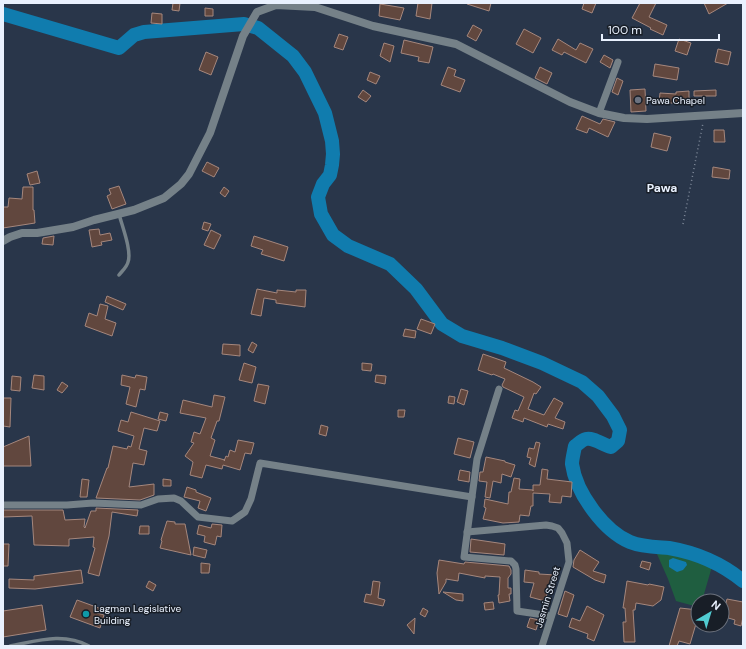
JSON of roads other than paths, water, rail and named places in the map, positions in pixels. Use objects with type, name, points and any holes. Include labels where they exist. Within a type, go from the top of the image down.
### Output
[{"type":"street","points":[[3,241],[10,237],[22,234],[73,227],[134,210],[164,198],[181,184],[189,174],[210,133],[243,36],[257,12],[276,5],[315,7],[373,26],[456,44],[564,99],[599,113],[624,118],[647,119],[743,113]]},
{"type":"street","points":[[599,113],[618,62]]},
{"type":"street","points":[[499,389],[477,459],[464,557],[508,560],[514,562],[516,569],[518,611],[552,616]]},
{"type":"street","points":[[3,505],[67,505],[93,503],[141,505],[158,499],[174,498],[181,500],[198,517],[232,521],[245,512],[251,499],[260,462],[472,497]]},
{"type":"street","name":"Jasmin Street","points":[[467,532],[546,525],[558,528],[565,538],[569,562],[542,646]]},
{"type":"lane","points":[[119,214],[129,252],[129,261],[119,275]]},
{"type":"lane","points":[[10,646],[54,638],[68,638],[89,646]]},
{"type":"water","points":[[673,558],[686,562],[687,565],[683,570],[677,572],[669,567],[669,560]]},
{"type":"waterway","points":[[3,14],[119,48],[134,35],[144,32],[244,24],[258,28],[293,56],[305,72],[325,113],[332,141],[333,154],[330,175],[323,184],[318,197],[321,214],[333,235],[348,246],[390,264],[416,289],[442,324],[462,336],[502,348],[542,363],[582,382],[598,396],[613,416],[620,430],[618,441],[611,447],[589,439],[583,440],[575,446],[572,464],[579,487],[585,499],[601,520],[620,537],[630,542],[644,546],[680,550],[699,556],[718,564],[743,581]]},
{"type":"place","name":"Pawa Chapel","points":[[638,100]]},
{"type":"place","name":"Lagman Legislative Building","points":[[86,614]]},
{"type":"district","name":"Pawa","points":[[662,188]]}]
